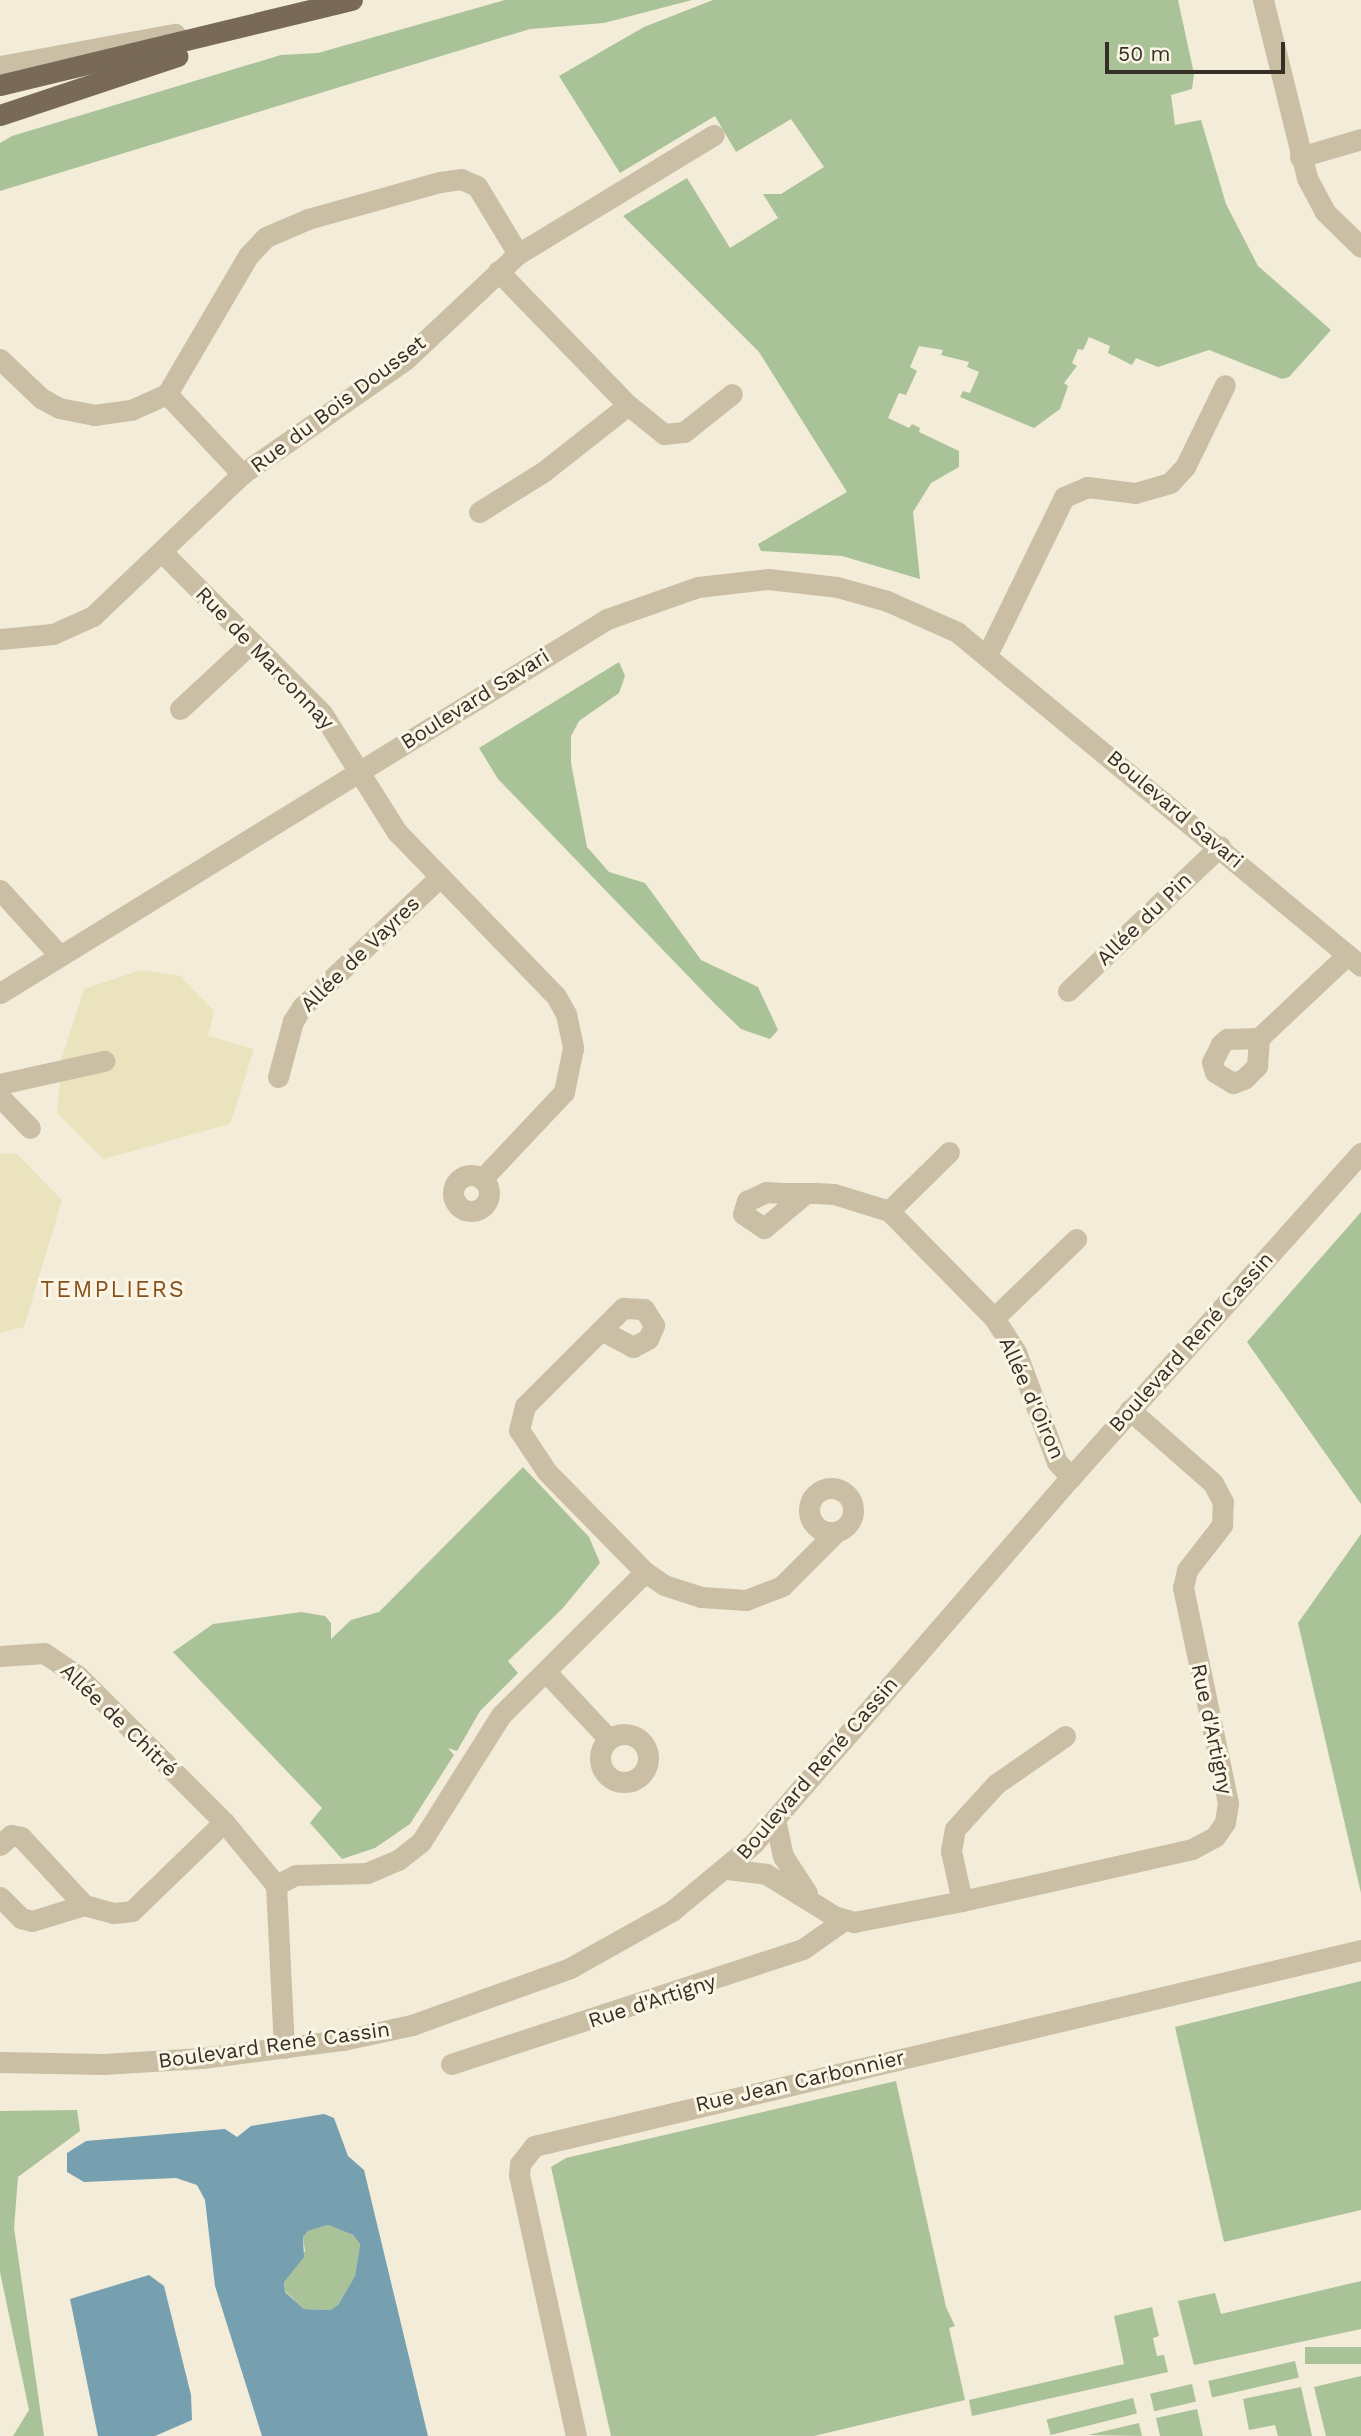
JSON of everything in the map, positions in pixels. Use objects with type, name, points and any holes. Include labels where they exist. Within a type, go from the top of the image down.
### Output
[{"type":"main road","points":[[0,85],[352,0]]},
{"type":"main road","points":[[0,115],[288,16]]},
{"type":"main road","points":[[0,91],[65,71]]},
{"type":"street","points":[[1263,0],[1300,157],[1325,212],[1361,247]]},
{"type":"street","points":[[0,66],[288,16]]},
{"type":"street","name":"Rue du Bois Dousset","points":[[0,639],[40,637],[79,624],[107,606],[242,474],[406,359],[518,254],[714,135]]},
{"type":"street","points":[[1300,157],[1361,139]]},
{"type":"street","points":[[0,359],[41,398],[69,411],[120,413],[167,394],[248,256],[266,237],[287,225],[461,179],[477,186],[518,254]]},
{"type":"street","points":[[498,271],[628,405],[670,436],[684,432],[732,394]]},
{"type":"street","points":[[987,655],[1064,497],[1087,487],[1147,492],[1170,483],[1185,467],[1225,384]]},
{"type":"street","points":[[167,394],[242,474]]},
{"type":"street","points":[[479,512],[542,472],[628,405]]},
{"type":"street","name":"Rue de Marconnay","points":[[162,552],[322,713],[358,771]]},
{"type":"street","name":"Boulevard Savari","points":[[2,988],[60,956],[607,619],[662,597],[728,581],[802,581],[887,601],[957,632],[1220,846],[1354,961]]},
{"type":"street","points":[[180,709],[252,642]]},
{"type":"street","points":[[358,771],[397,832],[556,996],[572,1032],[571,1066],[564,1092],[482,1178]]},
{"type":"street","name":"Allée du Pin","points":[[1069,991],[1220,846]]},
{"type":"street","name":"Allée de Vayres","points":[[278,1077],[293,1021],[302,1007],[440,877]]},
{"type":"street","points":[[0,890],[60,956]]},
{"type":"street","points":[[1259,1038],[1354,961]]},
{"type":"street","points":[[0,1084],[104,1061]]},
{"type":"street","points":[[0,1097],[30,1128]]},
{"type":"street","points":[[889,1211],[949,1152]]},
{"type":"street","name":"Boulevard René Cassin","points":[[0,2062],[159,2061],[284,2048],[412,2025],[536,1983],[640,1932],[727,1869],[775,1819],[1071,1477],[1361,1153]]},
{"type":"street","name":"Allée d'Oiron","points":[[806,1193],[855,1198],[889,1211],[994,1318],[1020,1362],[1057,1462],[1071,1477]]},
{"type":"street","name":"Allée d'Oiron","points":[[994,1318],[1076,1239]]},
{"type":"street","points":[[601,1330],[525,1406],[520,1433],[547,1472],[645,1572],[687,1593],[746,1600],[782,1586],[836,1532]]},
{"type":"street","name":"Rue d'Artigny","points":[[451,2064],[803,1949],[844,1920],[878,1920],[1192,1849],[1215,1838],[1224,1822],[1228,1803],[1183,1588],[1187,1570],[1222,1525],[1223,1502],[1213,1482],[1130,1410]]},
{"type":"street","points":[[284,2048],[276,1885],[296,1875],[367,1873],[407,1854],[443,1815],[501,1715],[645,1572]]},
{"type":"street","name":"Allée de Chitré","points":[[0,1656],[34,1651],[64,1664],[224,1822],[276,1885]]},
{"type":"street","points":[[546,1672],[609,1739]]},
{"type":"street","points":[[962,1901],[951,1851],[955,1829],[996,1784],[1065,1736]]},
{"type":"street","points":[[775,1819],[783,1856],[815,1903]]},
{"type":"street","points":[[0,1897],[21,1918],[32,1921],[84,1905],[114,1913],[138,1908],[224,1822]]},
{"type":"street","points":[[0,1845],[11,1835],[21,1837],[84,1905]]},
{"type":"street","points":[[727,1869],[760,1871],[844,1920]]},
{"type":"street","name":"Rue Jean Carbonnier","points":[[576,2436],[519,2175],[520,2164],[534,2146],[1361,1950]]},
{"type":"green space","points":[[505,0],[692,0],[604,23],[530,29],[0,191],[0,143],[12,136],[281,55],[318,53]]},
{"type":"green space","points":[[713,0],[1178,0],[1194,74],[1192,89],[1171,95],[1175,125],[1201,120],[1226,204],[1258,266],[1331,330],[1289,377],[1282,379],[1209,350],[1158,367],[1136,358],[1132,365],[1108,353],[1110,346],[1089,337],[1083,350],[1078,349],[1072,363],[1077,366],[1064,383],[1068,386],[1060,409],[1034,428],[960,397],[963,391],[970,393],[979,372],[967,367],[969,362],[941,355],[943,350],[919,346],[910,367],[917,371],[906,395],[899,393],[888,418],[909,428],[912,424],[920,428],[919,432],[959,451],[959,467],[931,483],[913,512],[920,579],[842,556],[761,551],[758,544],[847,492],[759,352],[623,216],[687,178],[730,248],[778,218],[763,194],[781,194],[824,167],[791,119],[736,152],[715,116],[620,173],[559,76],[644,27]]},
{"type":"green space","points":[[619,662],[625,676],[619,693],[579,721],[571,736],[571,763],[587,847],[609,872],[645,883],[701,960],[758,987],[778,1030],[770,1039],[741,1029],[718,1007],[498,779],[479,748]]},
{"type":"green space","points":[[1361,1212],[1361,1504],[1247,1342]]},
{"type":"green space","points":[[523,1467],[589,1537],[600,1563],[562,1609],[508,1661],[518,1673],[480,1711],[457,1751],[448,1748],[454,1755],[410,1824],[375,1848],[342,1859],[310,1823],[322,1808],[173,1652],[213,1624],[301,1612],[325,1616],[331,1623],[331,1639],[351,1620],[379,1612]]},
{"type":"green space","points":[[1361,1534],[1361,1893],[1298,1623]]},
{"type":"green space","points":[[1361,1981],[1361,2210],[1224,2242],[1175,2027]]},
{"type":"green space","points":[[896,2081],[946,2307],[955,2326],[949,2328],[965,2400],[814,2436],[611,2436],[551,2167],[566,2158]]},
{"type":"green space","points":[[77,2110],[80,2131],[18,2177],[14,2228],[44,2436],[13,2436],[29,2410],[0,2272],[0,2111]]},
{"type":"green space","points":[[328,2225],[353,2235],[360,2244],[355,2276],[338,2305],[330,2310],[304,2309],[285,2291],[284,2282],[305,2251],[303,2237],[308,2231]]},
{"type":"green space","points":[[1361,2281],[1361,2329],[1194,2365],[1178,2301],[1215,2293],[1221,2314]]},
{"type":"green space","points":[[1152,2307],[1159,2336],[1153,2338],[1157,2356],[1164,2355],[1168,2372],[972,2416],[969,2400],[1124,2364],[1114,2316]]},
{"type":"green space","points":[[1305,2347],[1361,2347],[1361,2364],[1305,2364]]},
{"type":"green space","points":[[1295,2361],[1299,2378],[1212,2398],[1208,2381]]},
{"type":"green space","points":[[1361,2376],[1361,2436],[1326,2436],[1314,2387]]},
{"type":"green space","points":[[1192,2384],[1196,2402],[1154,2411],[1150,2394]]},
{"type":"green space","points":[[1301,2387],[1312,2436],[1278,2436],[1275,2425],[1249,2430],[1243,2399]]},
{"type":"green space","points":[[1133,2398],[1137,2414],[1051,2435],[1047,2420]]},
{"type":"green space","points":[[1197,2409],[1203,2436],[1160,2436],[1156,2418]]},
{"type":"green space","points":[[1139,2423],[1142,2436],[1088,2435]]},
{"type":"shaded area","points":[[141,970],[180,976],[214,1011],[208,1036],[254,1049],[230,1124],[103,1159],[57,1113],[62,1058],[84,989]]},
{"type":"shaded area","points":[[16,1153],[62,1200],[24,1327],[0,1333],[0,1154]]},
{"type":"water","points":[[324,2114],[334,2118],[348,2156],[364,2170],[428,2436],[262,2436],[215,2286],[205,2200],[197,2185],[176,2178],[84,2182],[67,2172],[67,2153],[86,2141],[225,2129],[237,2137],[251,2126]],"holes":[[[328,2225],[353,2235],[360,2244],[355,2276],[338,2305],[330,2310],[304,2309],[285,2292],[284,2282],[304,2257],[303,2237],[308,2231]]]},
{"type":"water","points":[[149,2275],[164,2286],[191,2395],[192,2420],[155,2436],[98,2436],[70,2299]]},
{"type":"district","name":"TEMPLIERS","points":[[113,1290]]}]
